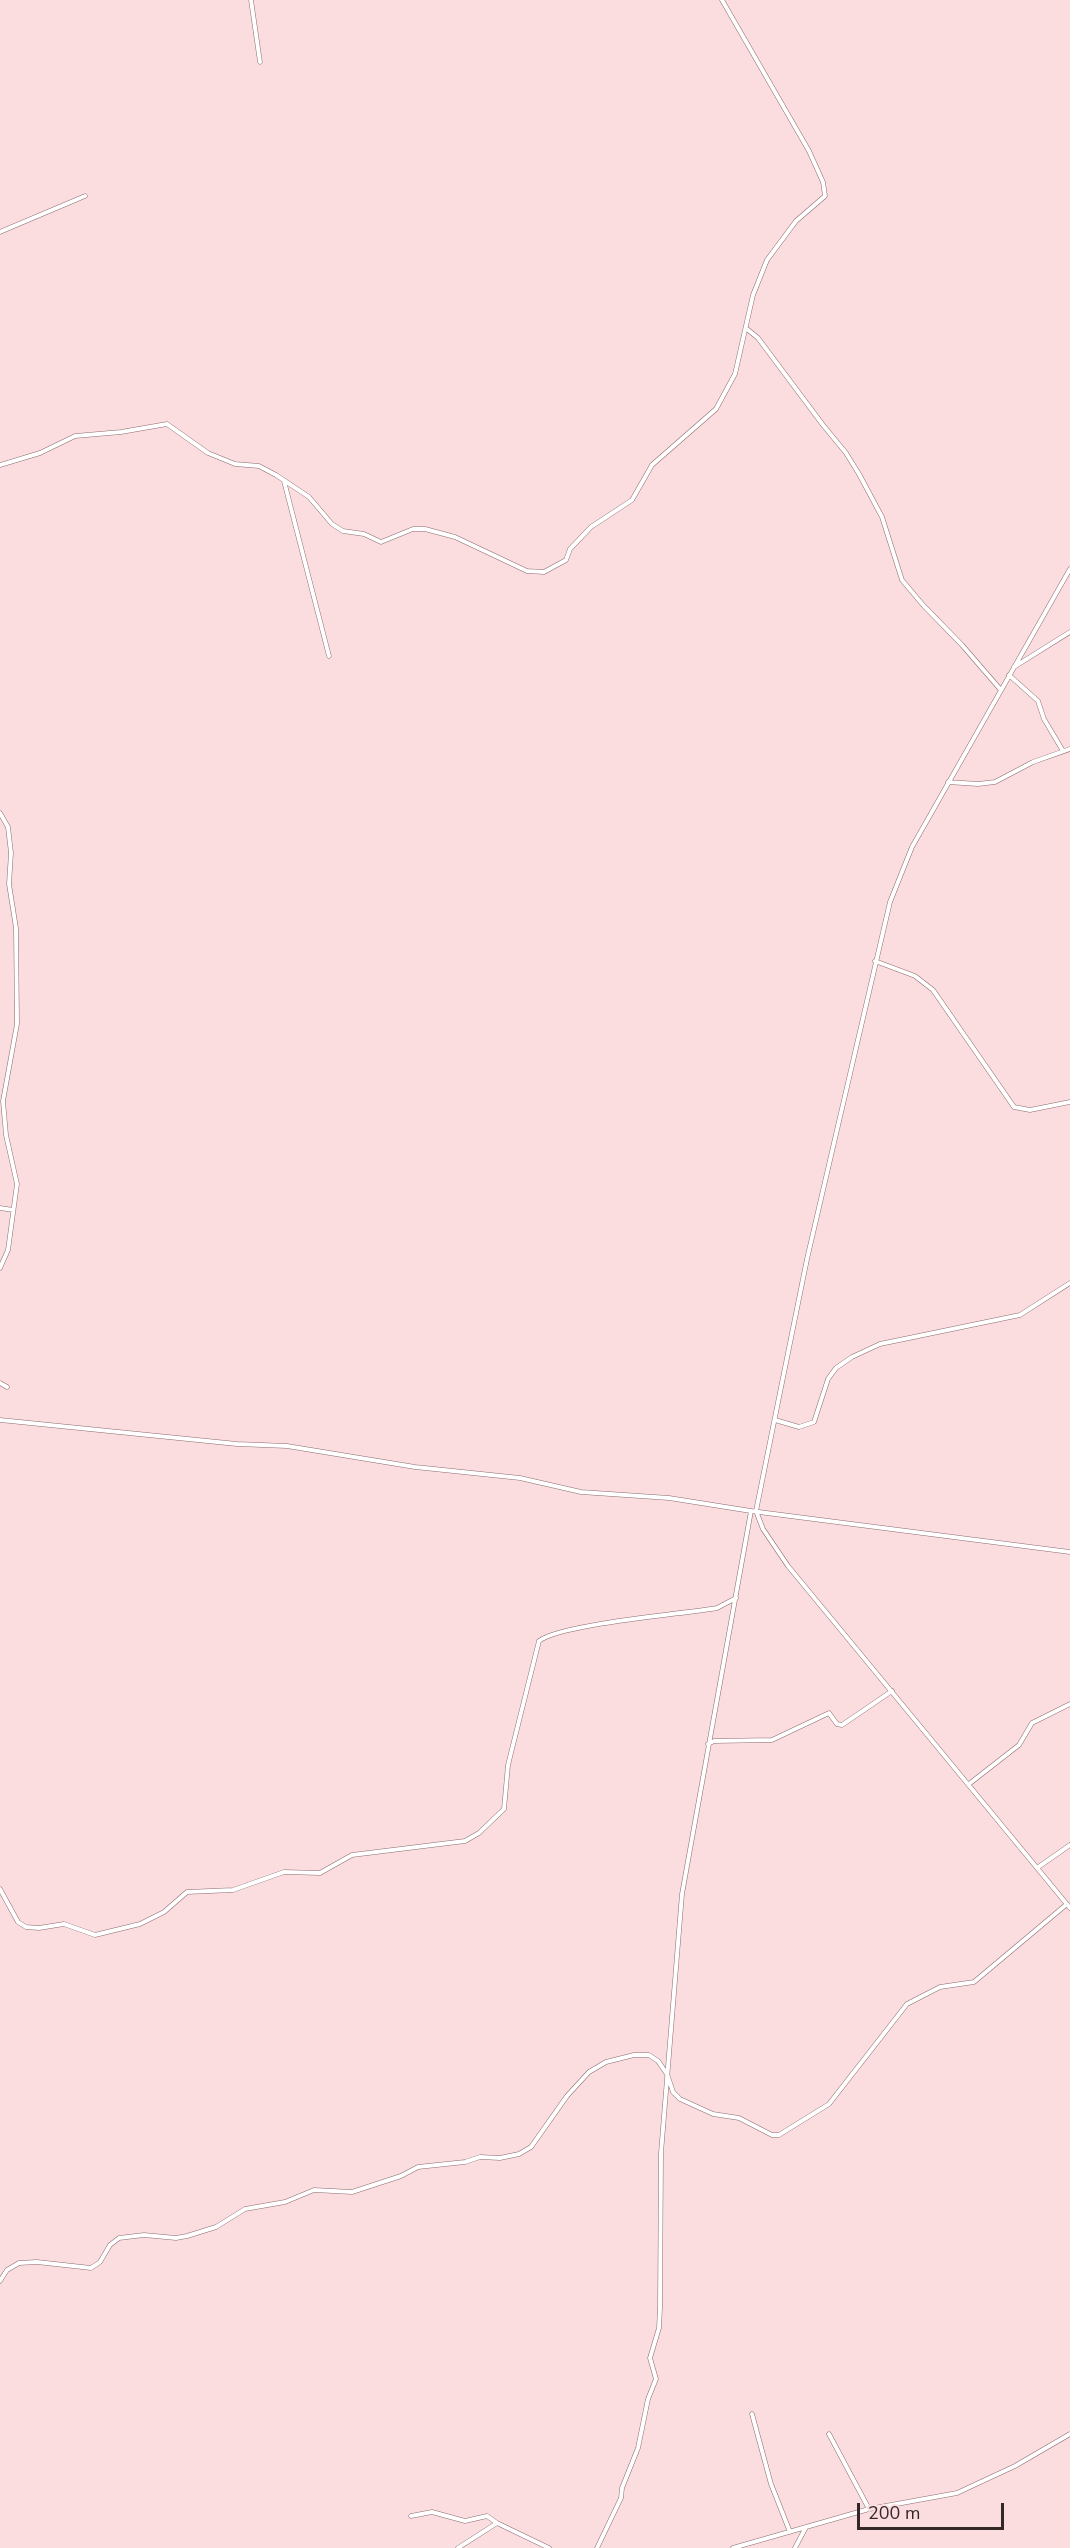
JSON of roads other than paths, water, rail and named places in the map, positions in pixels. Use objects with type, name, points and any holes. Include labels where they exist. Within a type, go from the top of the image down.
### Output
[{"type":"street","points":[[250,0],[260,62]]},
{"type":"street","points":[[0,465],[40,453],[75,436],[139,430],[164,423],[170,424],[195,446],[208,453],[235,464],[259,466],[284,480],[309,497],[332,524],[343,531],[364,534],[385,542],[413,529],[439,532],[527,571],[544,572],[566,560],[570,549],[591,527],[632,500],[652,465],[716,409],[735,374],[753,295],[767,260],[796,221],[822,202],[825,192],[809,151],[722,0]]},
{"type":"street","points":[[0,232],[86,196]]},
{"type":"street","points":[[747,329],[758,338],[822,425],[846,453],[882,517],[902,580],[1000,689]]},
{"type":"street","points":[[284,480],[329,656]]},
{"type":"street","points":[[597,2548],[621,2498],[622,2488],[638,2448],[648,2399],[657,2379],[650,2358],[658,2328],[660,2308],[659,2202],[667,2074],[682,1894],[708,1744],[807,1259],[876,961],[899,876],[948,782],[1070,569]]},
{"type":"street","points":[[1014,667],[1070,632]]},
{"type":"street","points":[[1009,675],[1038,701],[1044,719],[1063,751]]},
{"type":"street","points":[[948,782],[987,784],[1070,749]]},
{"type":"street","points":[[0,813],[8,828],[10,839],[12,865],[9,884],[17,946],[15,969],[17,1024],[3,1101],[6,1135],[17,1184],[8,1250],[0,1268]]},
{"type":"street","points":[[876,961],[920,979],[933,990],[1014,1107],[1030,1110],[1070,1102]]},
{"type":"street","points":[[0,1208],[13,1210]]},
{"type":"street","points":[[775,1420],[799,1427],[814,1422],[831,1373],[869,1348],[1020,1316],[1070,1283]]},
{"type":"street","points":[[0,1383],[7,1387]]},
{"type":"street","points":[[0,1420],[237,1444],[287,1446],[415,1467],[520,1478],[581,1492],[669,1498],[1070,1552]]},
{"type":"street","points":[[0,2281],[10,2267],[24,2263],[91,2268],[100,2262],[110,2244],[119,2238],[144,2235],[176,2238],[188,2236],[216,2227],[245,2209],[285,2202],[314,2190],[351,2192],[401,2176],[418,2167],[465,2162],[480,2157],[500,2158],[519,2154],[531,2147],[567,2096],[601,2064],[645,2055],[655,2058],[667,2074],[673,2092],[680,2099],[713,2114],[739,2118],[772,2135],[786,2132],[817,2113],[836,2096],[851,2073],[907,2004],[940,1987],[975,1982],[1068,1905],[778,1552],[754,1511]]},
{"type":"street","points":[[0,1889],[18,1922],[26,1927],[39,1928],[64,1924],[95,1935],[141,1924],[164,1912],[187,1892],[233,1890],[284,1872],[320,1873],[352,1855],[465,1841],[479,1833],[504,1809],[508,1765],[539,1641],[551,1635],[577,1629],[723,1607],[736,1598]]},
{"type":"street","points":[[708,1744],[714,1741],[772,1740],[829,1713],[837,1724],[842,1725],[892,1691]]},
{"type":"street","points":[[969,1784],[1019,1745],[1032,1723],[1070,1704]]},
{"type":"street","points":[[1037,1868],[1070,1845]]},
{"type":"street","points":[[752,2414],[771,2484],[790,2532]]},
{"type":"street","points":[[829,2434],[869,2509]]},
{"type":"street","points":[[733,2548],[869,2509],[957,2493],[1015,2466],[1070,2434]]},
{"type":"street","points":[[411,2516],[432,2512],[465,2521],[487,2516],[549,2548]]},
{"type":"street","points":[[458,2548],[497,2523]]},
{"type":"street","points":[[795,2548],[806,2526]]}]
